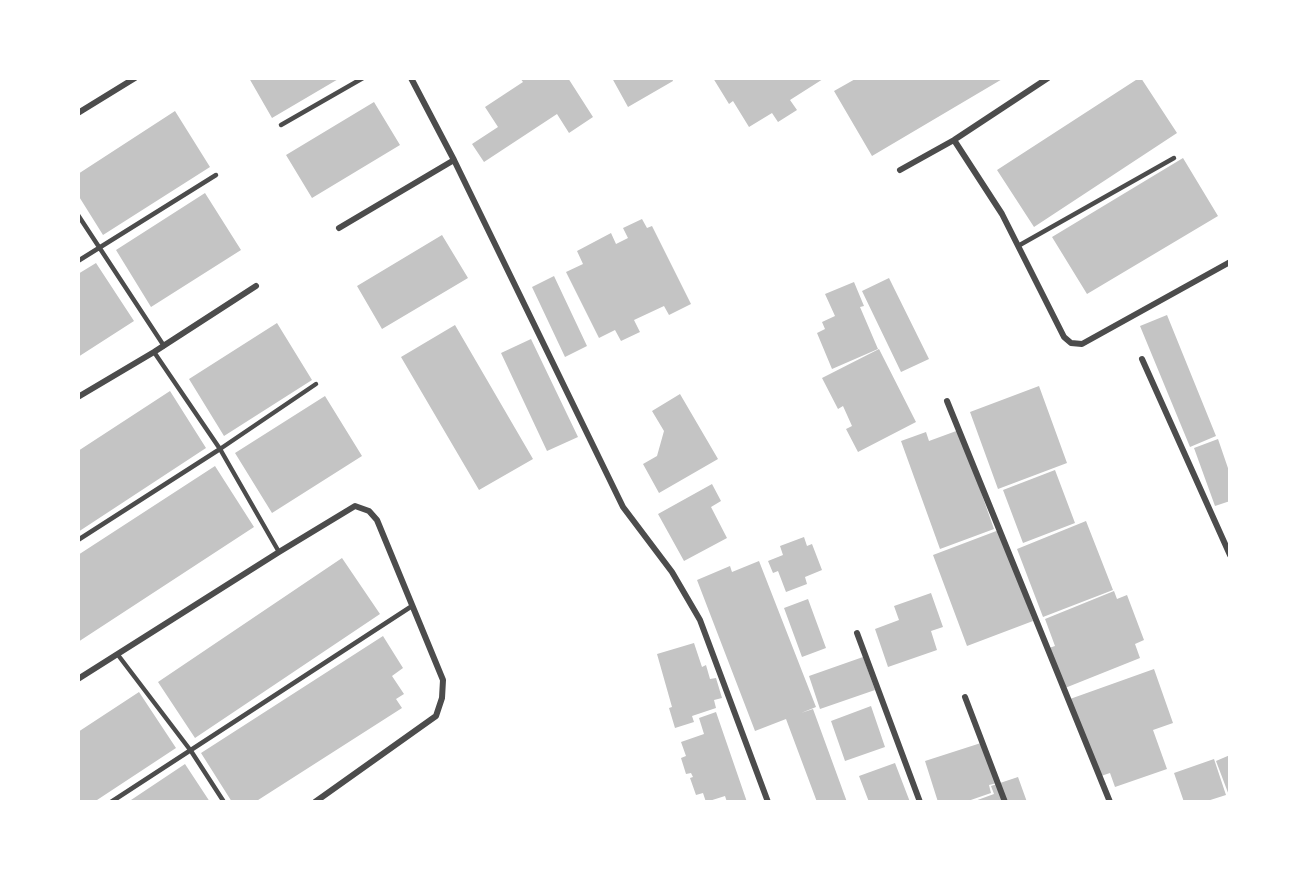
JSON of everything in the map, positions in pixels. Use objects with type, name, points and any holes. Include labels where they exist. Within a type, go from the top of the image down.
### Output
[{"type":"street","points":[[78,113],[135,78]]},
{"type":"street","points":[[411,78],[454,160],[623,507],[672,572],[700,620],[768,802]]},
{"type":"street","points":[[900,170],[954,140],[1048,78]]},
{"type":"street","points":[[954,140],[1002,214],[1064,337],[1071,343],[1082,344],[1230,262]]},
{"type":"street","points":[[339,228],[454,160]]},
{"type":"street","points":[[78,398],[256,286]]},
{"type":"street","points":[[1142,359],[1230,555]]},
{"type":"street","points":[[947,401],[1110,802]]},
{"type":"street","points":[[78,679],[355,506],[369,511],[376,520],[443,680],[442,698],[436,716],[315,802]]},
{"type":"street","points":[[857,633],[920,802]]},
{"type":"street","points":[[965,698],[1005,802]]},
{"type":"lane","points":[[281,125],[363,78]]},
{"type":"lane","points":[[1018,246],[1174,158]]},
{"type":"lane","points":[[78,261],[216,175]]},
{"type":"lane","points":[[78,215],[164,346]]},
{"type":"lane","points":[[154,352],[219,449],[279,552]]},
{"type":"lane","points":[[78,540],[316,384]]},
{"type":"lane","points":[[111,802],[412,606]]},
{"type":"lane","points":[[118,655],[190,751],[224,802]]},
{"type":"building","points":[[249,78],[340,78],[272,118]]},
{"type":"building","points":[[520,78],[568,78],[593,117],[569,133],[557,114],[484,162],[472,144],[498,127],[485,107],[523,82]]},
{"type":"building","points":[[612,78],[672,78],[673,81],[628,107]]},
{"type":"building","points":[[713,78],[823,79],[790,100],[797,110],[778,122],[772,113],[749,127],[733,101],[729,104]]},
{"type":"building","points":[[857,78],[1004,78],[872,156],[834,91]]},
{"type":"building","points":[[1139,78],[1177,133],[1034,227],[997,170]]},
{"type":"building","points":[[374,102],[400,145],[312,198],[286,155]]},
{"type":"building","points":[[175,111],[210,167],[103,235],[78,195],[78,174]]},
{"type":"building","points":[[1183,158],[1218,216],[1087,294],[1052,237]]},
{"type":"building","points":[[205,193],[241,250],[151,307],[116,250]]},
{"type":"building","points":[[642,219],[647,228],[652,226],[691,304],[669,315],[664,306],[634,320],[640,332],[621,341],[615,330],[599,338],[566,272],[583,264],[577,251],[611,233],[616,244],[628,238],[623,228]]},
{"type":"building","points":[[442,235],[468,278],[382,329],[357,286]]},
{"type":"building","points":[[96,263],[134,321],[78,357],[78,274]]},
{"type":"building","points":[[554,276],[587,346],[565,357],[532,287]]},
{"type":"building","points":[[889,278],[929,359],[901,372],[862,291]]},
{"type":"building","points":[[854,282],[864,306],[860,307],[878,349],[832,369],[817,333],[825,329],[822,322],[835,316],[825,294]]},
{"type":"building","points":[[1167,315],[1216,436],[1190,447],[1140,326]]},
{"type":"building","points":[[277,323],[312,380],[224,436],[189,379]]},
{"type":"building","points":[[455,325],[533,459],[479,490],[401,357]]},
{"type":"building","points":[[531,339],[578,437],[547,451],[501,353]]},
{"type":"building","points":[[879,349],[916,422],[858,452],[846,429],[852,426],[843,406],[838,409],[822,378]]},
{"type":"building","points":[[1039,386],[1067,463],[998,489],[970,412]]},
{"type":"building","points":[[170,391],[206,448],[78,532],[78,451]]},
{"type":"building","points":[[680,394],[718,459],[659,493],[643,464],[657,456],[664,431],[652,411]]},
{"type":"building","points":[[325,396],[362,456],[272,513],[235,453]]},
{"type":"building","points":[[959,430],[994,529],[940,549],[901,441],[926,432],[929,441]]},
{"type":"building","points":[[1218,439],[1230,474],[1230,501],[1215,506],[1194,448]]},
{"type":"building","points":[[215,466],[254,527],[78,642],[78,555]]},
{"type":"building","points":[[1055,470],[1075,523],[1023,543],[1003,490]]},
{"type":"building","points":[[712,484],[721,501],[711,507],[727,538],[684,561],[658,514]]},
{"type":"building","points":[[1086,521],[1113,590],[1043,617],[1017,549]]},
{"type":"building","points":[[999,530],[1033,621],[967,646],[933,555]]},
{"type":"building","points":[[804,537],[807,546],[812,544],[822,570],[805,577],[807,584],[786,592],[778,571],[773,573],[768,561],[783,555],[780,546]]},
{"type":"building","points":[[342,558],[380,614],[195,738],[158,682]]},
{"type":"building","points":[[759,561],[816,707],[801,713],[813,709],[847,802],[817,802],[786,719],[755,731],[697,580],[730,566],[732,572]]},
{"type":"building","points":[[1114,591],[1117,599],[1127,595],[1144,640],[1135,644],[1140,658],[1065,688],[1049,648],[1055,646],[1045,619]]},
{"type":"building","points":[[931,593],[943,627],[931,631],[937,650],[888,667],[875,629],[899,620],[894,606]]},
{"type":"building","points":[[808,599],[826,648],[802,657],[784,608]]},
{"type":"building","points":[[383,636],[403,668],[392,676],[404,694],[396,699],[402,708],[255,802],[232,802],[201,753]]},
{"type":"building","points":[[694,643],[702,667],[706,665],[710,679],[716,678],[722,698],[714,700],[716,708],[692,716],[694,722],[675,728],[669,708],[672,707],[657,654]]},
{"type":"building","points":[[863,657],[875,690],[820,709],[809,676]]},
{"type":"building","points":[[1154,669],[1173,723],[1153,730],[1167,769],[1115,787],[1110,773],[1098,777],[1070,699]]},
{"type":"building","points":[[139,692],[176,748],[94,802],[78,802],[78,732]]},
{"type":"building","points":[[871,706],[885,747],[845,761],[831,721]]},
{"type":"building","points":[[716,712],[747,802],[727,802],[725,796],[706,802],[703,793],[696,795],[690,778],[693,777],[691,773],[686,774],[681,758],[686,756],[681,742],[704,734],[699,718]]},
{"type":"building","points":[[984,742],[997,783],[989,785],[991,793],[965,802],[938,802],[925,761]]},
{"type":"building","points":[[1230,755],[1230,798],[1216,761]]},
{"type":"building","points":[[1214,759],[1226,795],[1204,802],[1184,802],[1174,773]]},
{"type":"building","points":[[895,763],[910,802],[869,802],[859,776]]},
{"type":"building","points":[[185,764],[210,802],[128,802]]},
{"type":"building","points":[[1018,777],[1027,802],[972,802],[994,794],[991,786]]}]
